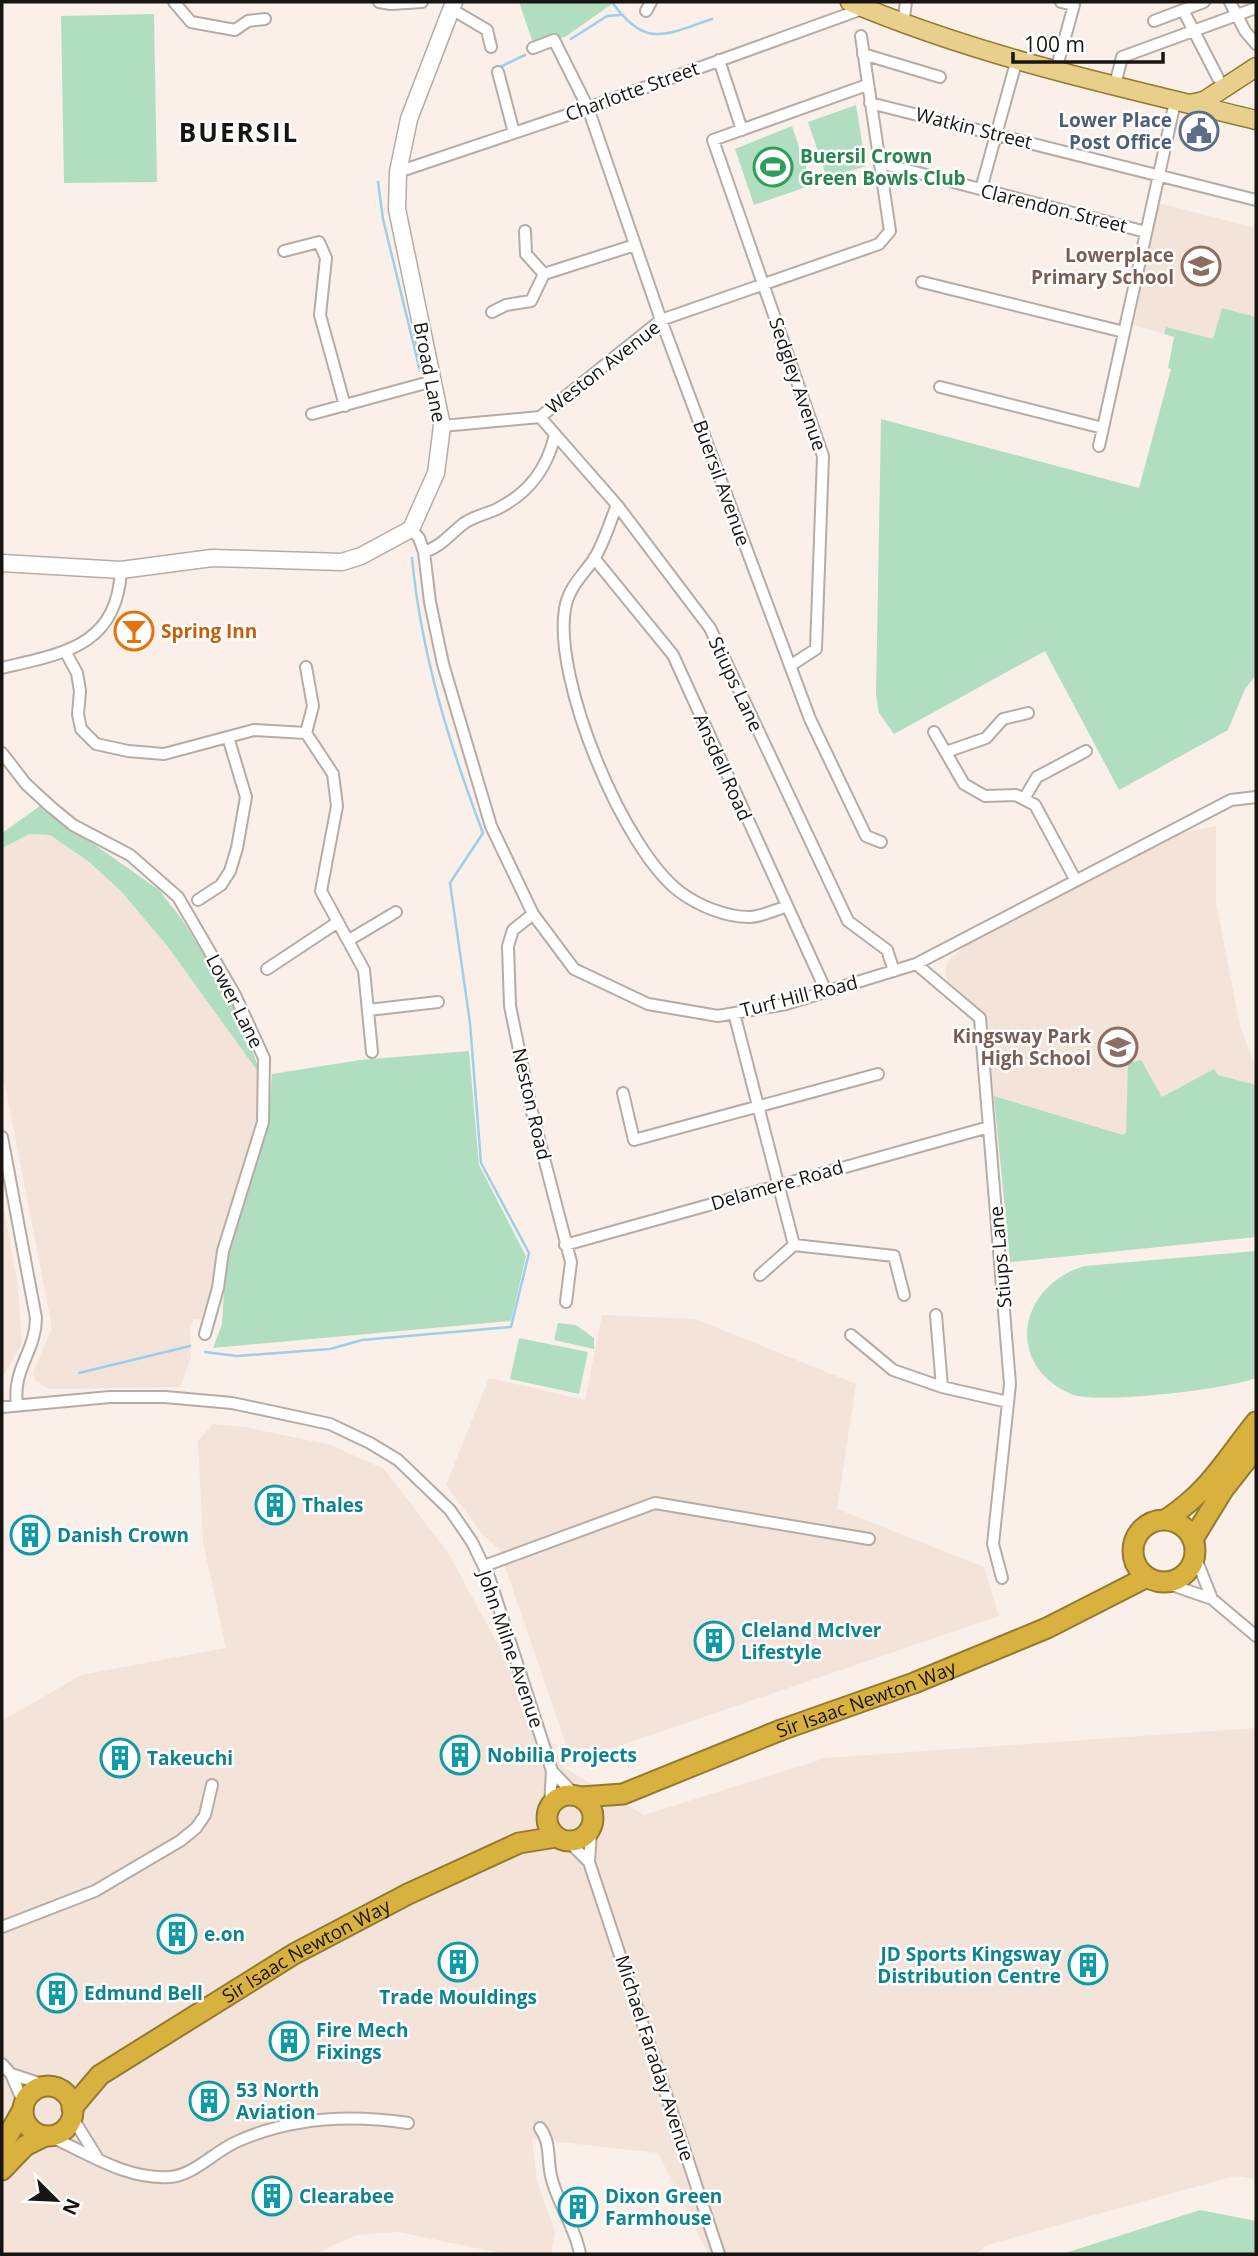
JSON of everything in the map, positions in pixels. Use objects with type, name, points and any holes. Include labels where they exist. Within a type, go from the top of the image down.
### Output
[{"type":"highway","points":[[1167,1519],[1195,1501],[1210,1485],[1256,1422]]},
{"type":"highway","points":[[1194,1547],[1183,1525],[1167,1519],[1156,1520],[1139,1532],[1133,1551],[1148,1574],[1180,1578],[1187,1572],[1194,1547],[1223,1490],[1256,1448]]},
{"type":"highway","name":"Sir Isaac Newton Way","points":[[578,1796],[623,1794],[781,1730],[914,1683],[1016,1635],[1106,1598],[1148,1574]]},
{"type":"highway","name":"Sir Isaac Newton Way","points":[[592,1826],[623,1794]]},
{"type":"highway","points":[[578,1796],[591,1807],[592,1826],[581,1839],[563,1840],[548,1824],[549,1811],[561,1797],[578,1796]]},
{"type":"highway","name":"Sir Isaac Newton Way","points":[[519,1843],[549,1811]]},
{"type":"highway","name":"Sir Isaac Newton Way","points":[[52,2087],[100,2075],[294,1954],[408,1894],[519,1843],[563,1840]]},
{"type":"highway","name":"Sir Isaac Newton Way","points":[[72,2112],[100,2075]]},
{"type":"highway","points":[[2,2147],[33,2091],[52,2087],[67,2095],[72,2112],[64,2130],[25,2146],[2,2170]]},
{"type":"highway","points":[[23,2107],[29,2127],[47,2136]]},
{"type":"main road","points":[[858,5],[903,24],[1017,59],[1181,103],[1252,117]]},
{"type":"main road","name":"Broad Lane","points":[[411,529],[436,473],[442,426],[397,209],[398,172],[410,119],[453,6]]},
{"type":"main road","points":[[1181,103],[1204,101],[1222,83],[1255,67]]},
{"type":"main road","points":[[1222,83],[1227,103],[1252,117]]},
{"type":"main road","points":[[2,563],[121,569],[212,558],[342,562],[361,556],[411,529]]},
{"type":"street","points":[[174,2],[191,22],[235,30],[248,21],[265,19]]},
{"type":"street","points":[[379,2],[422,2]]},
{"type":"street","points":[[903,24],[906,2]]},
{"type":"street","points":[[1056,70],[1074,5],[1061,2]]},
{"type":"street","points":[[1154,21],[1204,2]]},
{"type":"street","points":[[1230,2],[1245,31],[1256,44]]},
{"type":"street","name":"Charlotte Street","points":[[398,172],[588,108],[858,5]]},
{"type":"street","points":[[453,6],[487,30],[491,47]]},
{"type":"street","points":[[1115,85],[1122,57],[1256,8]]},
{"type":"street","points":[[1183,10],[1192,32],[1222,83]]},
{"type":"street","points":[[1245,31],[1256,38]]},
{"type":"street","points":[[861,36],[880,163]]},
{"type":"street","name":"Buersil Avenue","points":[[533,48],[554,40],[588,108],[661,320],[810,719],[866,836],[881,842]]},
{"type":"street","points":[[863,54],[940,77]]},
{"type":"street","points":[[981,189],[1017,59]]},
{"type":"street","points":[[719,60],[742,130],[867,85]]},
{"type":"street","points":[[498,72],[514,133]]},
{"type":"street","name":"Watkin Street","points":[[870,103],[1256,200]]},
{"type":"street","points":[[1099,446],[1159,174],[1181,103]]},
{"type":"street","name":"Sedgley Avenue","points":[[742,130],[713,140],[823,456],[816,649],[790,666]]},
{"type":"street","name":"Clarendon Street","points":[[880,163],[1146,232]]},
{"type":"street","name":"Weston Avenue","points":[[442,426],[540,417],[661,320],[879,244],[890,231],[880,163]]},
{"type":"street","points":[[525,232],[526,254],[544,274]]},
{"type":"street","points":[[284,251],[319,242],[326,258],[320,315],[345,406]]},
{"type":"street","points":[[492,312],[506,305],[531,301],[544,274],[635,244]]},
{"type":"street","points":[[922,282],[1124,332]]},
{"type":"street","points":[[313,414],[433,381]]},
{"type":"street","points":[[940,387],[1103,428]]},
{"type":"street","name":"Stiups Lane","points":[[540,417],[617,505],[709,628],[848,921],[887,950],[894,971]]},
{"type":"street","points":[[424,552],[440,547],[464,523],[500,507],[532,485],[550,455],[555,435]]},
{"type":"street","points":[[617,505],[594,558],[577,578],[565,606],[562,642],[573,697],[606,779],[648,858],[680,892],[717,911],[751,917],[785,907]]},
{"type":"street","name":"Turf Hill Road","points":[[411,529],[424,552],[430,602],[443,664],[491,824],[533,914],[574,968],[648,1004],[718,1016],[786,1004],[916,964],[1231,800],[1256,797]]},
{"type":"street","name":"Ansdell Road","points":[[594,558],[673,655],[785,907],[826,991]]},
{"type":"street","points":[[2,668],[66,653],[107,623],[119,596],[121,569]]},
{"type":"street","points":[[66,653],[77,673],[81,729],[96,744],[128,751],[164,754],[254,730],[306,733]]},
{"type":"street","points":[[306,667],[313,706],[306,733],[333,774],[337,806],[321,891],[364,970],[372,1052]]},
{"type":"street","points":[[946,752],[986,738],[1003,719],[1028,713]]},
{"type":"street","points":[[934,732],[964,784],[985,796],[1025,797],[1035,805],[1075,879]]},
{"type":"street","points":[[198,900],[220,885],[230,871],[237,848],[246,797],[228,737]]},
{"type":"street","points":[[1025,797],[1037,777],[1086,751]]},
{"type":"street","name":"Lower Lane","points":[[2,753],[26,784],[51,807],[73,825],[130,855],[177,897],[234,993],[264,1058],[263,1122],[223,1251],[218,1288],[203,1328]]},
{"type":"street","points":[[1069,760],[1076,771]]},
{"type":"street","points":[[349,940],[396,912]]},
{"type":"street","name":"Neston Road","points":[[533,914],[513,930],[508,946],[510,1006],[531,1108],[571,1262],[566,1302]]},
{"type":"street","points":[[267,969],[338,922]]},
{"type":"street","name":"Stiups Lane","points":[[916,964],[981,1018],[1010,1384],[993,1544],[1002,1578]]},
{"type":"street","points":[[368,1010],[438,1002]]},
{"type":"street","points":[[734,1013],[794,1245]]},
{"type":"street","points":[[623,1093],[634,1140],[757,1104],[878,1074]]},
{"type":"street","name":"Delamere Road","points":[[565,1245],[989,1127]]},
{"type":"street","points":[[2,1137],[36,1318],[33,1342],[16,1381],[18,1404]]},
{"type":"street","points":[[760,1275],[794,1245],[894,1256],[904,1295]]},
{"type":"street","points":[[936,1315],[942,1387]]},
{"type":"street","points":[[851,1335],[893,1370],[942,1387],[1008,1402]]},
{"type":"street","name":"John Milne Avenue","points":[[2,1408],[18,1404],[110,1397],[182,1398],[268,1409],[330,1424],[384,1451],[419,1478],[456,1518],[484,1566],[552,1772],[549,1811]]},
{"type":"street","points":[[484,1566],[655,1503],[869,1539]]},
{"type":"street","points":[[1194,1547],[1212,1599]]},
{"type":"street","points":[[1148,1574],[1212,1599],[1256,1636]]},
{"type":"street","name":"John Milne Avenue","points":[[552,1772],[578,1796]]},
{"type":"street","points":[[2,1927],[95,1891],[180,1841],[196,1828],[205,1815],[212,1786]]},
{"type":"street","points":[[589,1862],[592,1826]]},
{"type":"street","points":[[563,1840],[589,1862]]},
{"type":"street","name":"Michael Faraday Avenue","points":[[589,1862],[719,2254]]},
{"type":"street","points":[[2,2064],[11,2074],[23,2107]]},
{"type":"street","points":[[11,2074],[52,2087]]},
{"type":"street","points":[[72,2112],[98,2159]]},
{"type":"street","points":[[47,2136],[113,2166],[148,2176],[172,2177],[233,2143],[268,2129],[338,2117],[408,2123]]},
{"type":"street","points":[[540,2128],[549,2141],[551,2177],[576,2235],[580,2254]]},
{"type":"shaded area","name":"Lowerplace Primary School","points":[[1158,203],[1256,228],[1256,317],[1222,308],[1213,340],[1166,327],[1164,334],[1134,325]]},
{"type":"shaded area","name":"Kingsway Park High School","points":[[1216,826],[1216,902],[1240,1026],[1256,1069],[1256,1237],[1010,1262],[986,1016],[948,981],[945,972],[948,961],[968,944],[1180,833]]},
{"type":"shaded area","points":[[30,834],[50,835],[88,861],[121,891],[168,947],[261,1076],[257,1117],[221,1245],[206,1320],[194,1319],[190,1329],[191,1357],[180,1387],[48,1389],[34,1379],[33,1372],[51,1331],[51,1322],[2,1070],[2,848]]},
{"type":"shaded area","points":[[2,1199],[18,1286],[22,1343],[2,1378]]},
{"type":"shaded area","points":[[602,1315],[695,1319],[856,1384],[837,1509],[984,1567],[999,1616],[572,1762],[499,1549],[482,1534],[446,1485],[489,1378],[585,1400]]},
{"type":"shaded area","points":[[213,1424],[245,1427],[331,1445],[384,1469],[447,1551],[565,1768],[644,1815],[826,1758],[1256,1728],[1256,2179],[1234,2176],[987,2245],[976,2254],[708,2254],[658,2153],[532,2139],[537,2181],[555,2232],[551,2254],[505,2254],[398,2232],[356,2235],[315,2254],[2,2254],[2,1721],[81,1675],[226,1648],[203,1542],[198,1441]]},
{"type":"green space","points":[[519,2],[612,4],[565,37],[533,43]]},
{"type":"green space","points":[[154,14],[157,182],[64,183],[61,16]]},
{"type":"green space","name":"Buersil Crown Green Bowls Club","points":[[856,105],[866,166],[827,178],[808,122]]},
{"type":"green space","name":"Buersil Crown Green Bowls Club","points":[[792,126],[812,185],[754,205],[735,149]]},
{"type":"green space","points":[[1222,308],[1256,317],[1256,675],[1245,689],[1228,730],[1119,790],[1045,651],[894,734],[879,713],[876,695],[881,419],[1139,488],[1171,369],[1168,368],[1174,337],[1164,334],[1166,327],[1213,339]]},
{"type":"green space","points":[[40,806],[159,890],[181,918],[239,1011],[261,1076],[168,947],[121,891],[88,861],[50,835],[30,834],[2,848],[2,833]]},
{"type":"green space","points":[[469,1051],[479,1165],[526,1256],[511,1321],[213,1348],[222,1324],[226,1258],[268,1125],[272,1074],[360,1060]]},
{"type":"green space","points":[[1141,1060],[1162,1097],[1214,1069],[1218,1075],[1256,1085],[1256,1237],[1010,1262],[994,1096],[1123,1135],[1126,1133],[1128,1063]]},
{"type":"green space","points":[[1256,1251],[1256,1378],[1220,1387],[1163,1394],[1085,1397],[1071,1394],[1049,1381],[1035,1364],[1028,1345],[1028,1326],[1034,1307],[1045,1290],[1063,1276],[1085,1266]]},
{"type":"green space","points":[[558,1323],[576,1325],[594,1338],[594,1349],[554,1340]]},
{"type":"green space","points":[[519,1338],[588,1352],[579,1394],[510,1379]]},
{"type":"green space","points":[[1200,2210],[1256,2221],[1256,2254],[1062,2254]]},
{"type":"waterway","points":[[612,2],[635,27],[657,34],[681,30],[712,19]]},
{"type":"waterway","points":[[571,39],[607,16],[620,15]]},
{"type":"waterway","points":[[500,67],[525,55]]},
{"type":"waterway","points":[[378,182],[383,219],[420,371]]},
{"type":"waterway","points":[[205,1352],[237,1356],[330,1349],[362,1340],[511,1327],[529,1253],[481,1163],[470,1023],[450,883],[483,833],[438,698],[422,629],[412,558]]},
{"type":"waterway","points":[[79,1373],[190,1346]]},
{"type":"place","name":"Lower Place Post Office","points":[[1199,131]]},
{"type":"place","name":"Buersil Crown Green Bowls Club","points":[[773,167]]},
{"type":"place","name":"Lowerplace Primary School","points":[[1201,266]]},
{"type":"place","name":"Spring Inn","points":[[134,631]]},
{"type":"place","name":"Kingsway Park High School","points":[[1118,1047]]},
{"type":"place","name":"Thales","points":[[275,1505]]},
{"type":"place","name":"Danish Crown","points":[[30,1535]]},
{"type":"place","name":"Cleland McIver Lifestyle","points":[[714,1641]]},
{"type":"place","name":"Nobilia Projects","points":[[460,1755]]},
{"type":"place","name":"Takeuchi","points":[[120,1758]]},
{"type":"place","name":"e.on","points":[[177,1934]]},
{"type":"place","name":"Trade Mouldings","points":[[458,1962]]},
{"type":"place","name":"JD Sports Kingsway Distribution Centre","points":[[1088,1965]]},
{"type":"place","name":"Edmund Bell","points":[[57,1993]]},
{"type":"place","name":"Fire Mech Fixings","points":[[289,2041]]},
{"type":"place","name":"53 North Aviation","points":[[209,2101]]},
{"type":"place","name":"Clearabee","points":[[272,2196]]},
{"type":"place","name":"Dixon Green Farmhouse","points":[[578,2207]]},
{"type":"district","name":"BUERSIL","points":[[239,133]]}]
